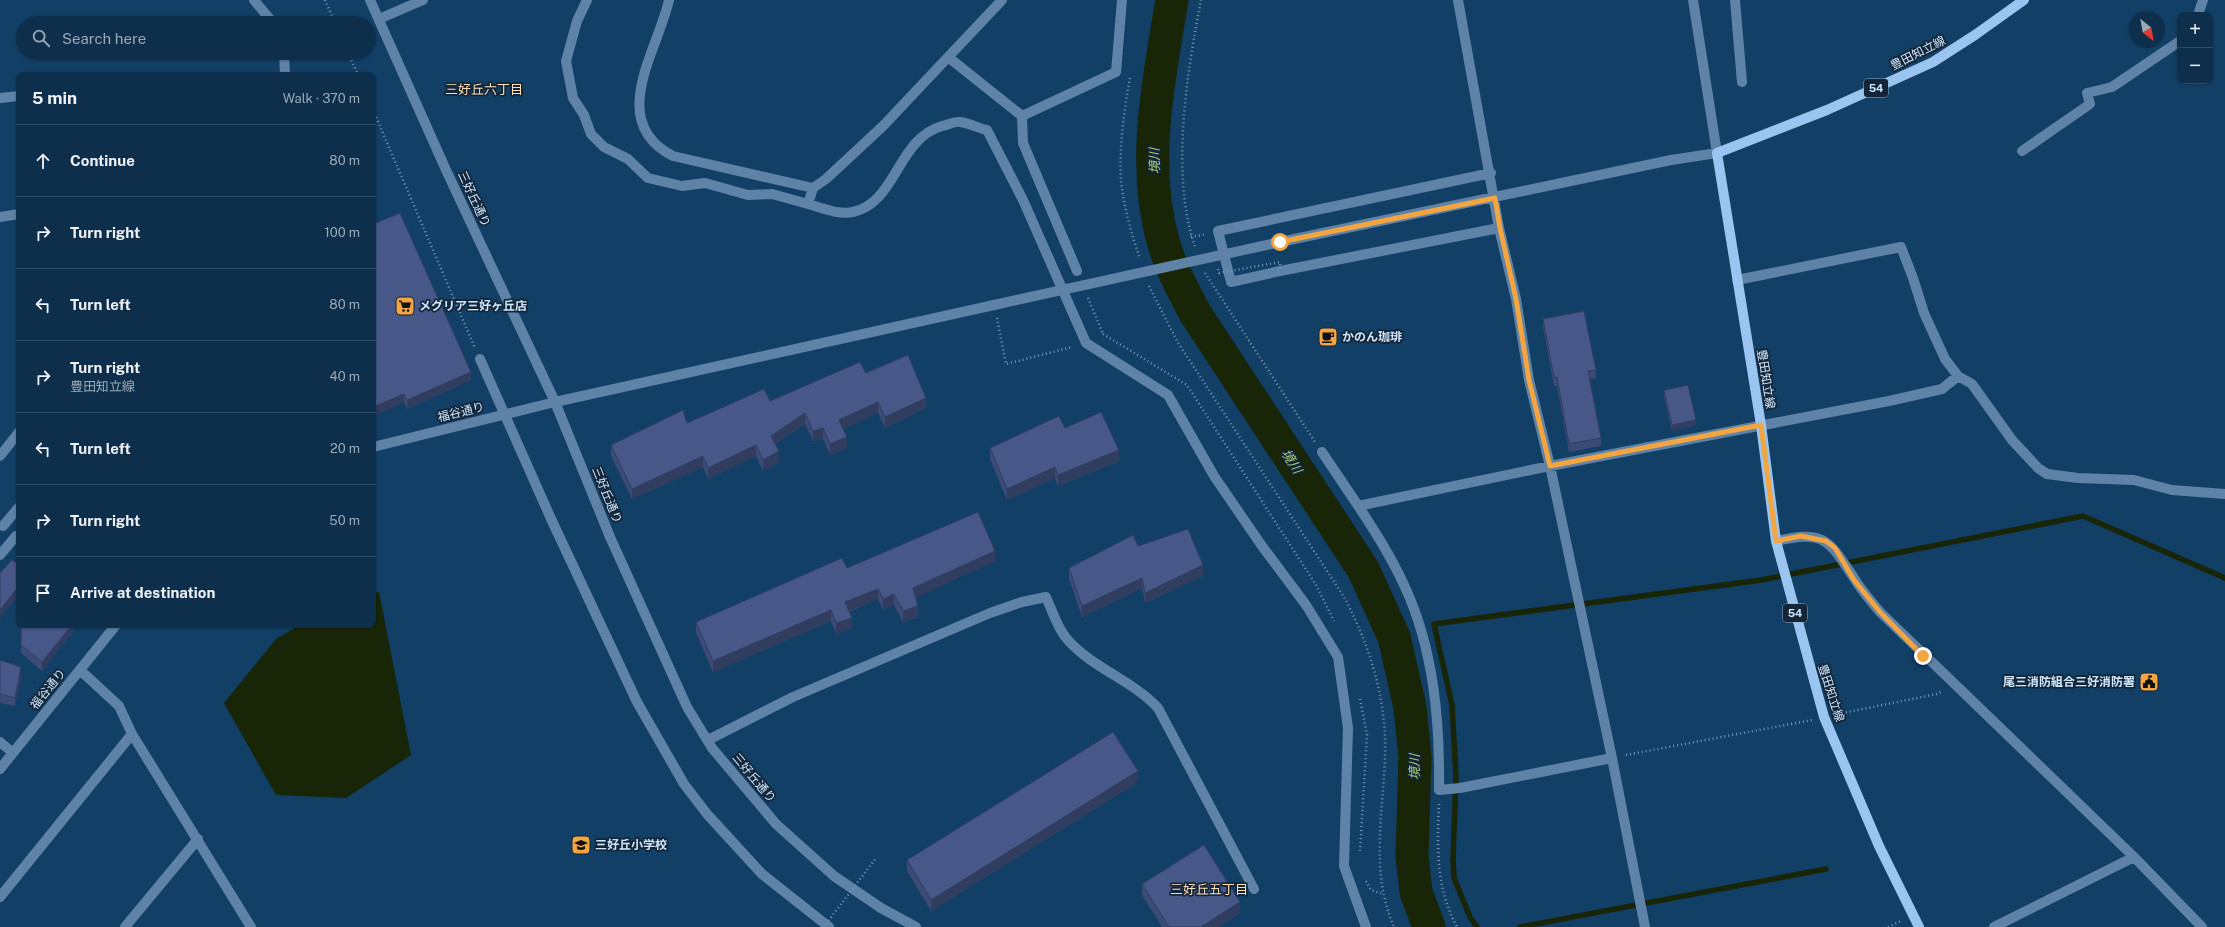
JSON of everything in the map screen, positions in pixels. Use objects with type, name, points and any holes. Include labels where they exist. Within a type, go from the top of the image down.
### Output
[{"type":"main road","name":"豊田知立線","points":[[1919,927],[1879,846],[1824,717],[1776,541],[1761,425],[1717,153],[1827,110],[1933,62],[1975,35],[2024,0]]},
{"type":"street","points":[[254,0],[267,16]]},
{"type":"street","name":"三好丘通り","points":[[370,0],[446,170],[555,402],[610,537],[672,678],[687,708],[708,740],[743,786],[776,824],[812,856],[858,893],[916,927]]},
{"type":"street","points":[[379,19],[423,0]]},
{"type":"street","points":[[587,0],[577,21],[566,61],[573,98],[584,115],[591,134],[604,147],[628,159],[648,178],[682,186],[705,183],[748,195],[772,194],[837,212],[852,212],[866,207],[878,198],[913,144],[930,130],[959,122],[987,130],[1023,200],[1086,343],[1168,395],[1214,476],[1306,605],[1338,657],[1348,728],[1344,866],[1366,927]]},
{"type":"street","points":[[669,0],[643,78],[640,96],[643,124],[649,136],[656,144],[673,156],[813,188]]},
{"type":"street","points":[[808,204],[813,188],[826,180],[883,126],[1002,0]]},
{"type":"street","points":[[1022,116],[1116,72],[1122,0]]},
{"type":"street","points":[[1458,0],[1500,228],[1516,299],[1529,380],[1550,466],[1612,758],[1645,927]]},
{"type":"street","points":[[1693,0],[1717,153]]},
{"type":"street","points":[[1735,0],[1742,82]]},
{"type":"street","points":[[2199,12],[2202,0]]},
{"type":"street","points":[[2022,151],[2090,104],[2088,93],[2112,87],[2177,43]]},
{"type":"street","points":[[948,57],[1022,116],[1024,143],[1077,270]]},
{"type":"street","points":[[284,60],[285,72]]},
{"type":"street","points":[[0,98],[16,96]]},
{"type":"street","name":"福谷通り","points":[[376,446],[555,402],[1280,242],[1671,160],[1717,153]]},
{"type":"street","points":[[1491,173],[1218,231],[1231,282],[1500,228]]},
{"type":"street","points":[[0,217],[16,214]]},
{"type":"street","points":[[1737,280],[1901,247],[1924,313],[1945,359],[1958,376],[1972,384],[2012,440],[2038,468],[2047,474],[2078,478],[2134,480],[2172,490],[2225,494]]},
{"type":"street","points":[[480,359],[552,521],[637,702],[684,784],[707,814],[762,874],[826,926]]},
{"type":"street","points":[[1358,506],[1550,466],[1889,402],[1942,389],[1958,376]]},
{"type":"street","points":[[0,456],[16,436]]},
{"type":"street","points":[[1322,452],[1383,545],[1405,588],[1424,643],[1438,714],[1440,790],[1460,788],[1612,758]]},
{"type":"street","points":[[3,526],[16,511]]},
{"type":"street","points":[[0,555],[16,536]]},
{"type":"street","points":[[1776,541],[1801,536],[1826,541],[1835,548],[1854,580],[1880,612],[2134,857],[2202,927]]},
{"type":"street","points":[[708,740],[793,697],[990,613],[1022,602],[1046,597],[1066,638],[1085,655],[1145,694],[1158,708],[1254,889]]},
{"type":"street","name":"福谷通り","points":[[0,769],[114,628]]},
{"type":"street","points":[[80,670],[119,706],[132,734],[251,927]]},
{"type":"street","points":[[0,897],[132,734]]},
{"type":"street","points":[[0,742],[13,753]]},
{"type":"street","points":[[125,927],[198,839]]},
{"type":"street","points":[[1994,927],[2134,857]]},
{"type":"path","points":[[325,0],[332,16]]},
{"type":"path","points":[[351,60],[357,72]]},
{"type":"path","points":[[1131,71],[1124,109],[1121,181],[1131,232],[1140,259]]},
{"type":"path","points":[[376,117],[480,359]]},
{"type":"path","points":[[1214,257],[1219,273],[1280,262],[1280,271]]},
{"type":"path","points":[[1147,280],[1151,294],[1177,341],[1344,597],[1368,648],[1377,678],[1385,755],[1379,869],[1386,909],[1394,927]]},
{"type":"path","points":[[994,306],[1006,364],[1044,355]]},
{"type":"path","points":[[1612,758],[1741,731],[1824,717],[1937,694],[1953,684]]},
{"type":"path","points":[[1440,790],[1438,861],[1441,886],[1457,927]]},
{"type":"path","points":[[826,926],[876,858]]},
{"type":"shaded area","points":[[376,592],[379,592],[411,755],[346,798],[276,795],[224,703],[276,639],[295,628],[376,628]]},
{"type":"building","name":"メグリア三好ヶ丘店","points":[[400,213],[471,372],[407,400],[404,394],[376,406],[376,223]]},
{"type":"building","points":[[1584,311],[1596,370],[1588,371],[1601,438],[1569,444],[1557,377],[1554,378],[1543,319]]},
{"type":"building","points":[[908,355],[926,398],[885,417],[878,402],[839,420],[847,437],[830,444],[823,428],[813,431],[805,413],[771,436],[779,451],[763,460],[756,445],[708,468],[703,456],[632,489],[611,445],[683,410],[687,423],[764,389],[770,401],[860,362],[866,373]]},
{"type":"building","points":[[1688,385],[1696,420],[1672,425],[1664,390]]},
{"type":"building","points":[[1101,412],[1119,450],[1058,475],[1055,467],[1007,489],[990,448],[1059,416],[1065,428]]},
{"type":"building","points":[[978,512],[995,551],[913,588],[918,606],[903,611],[894,594],[883,599],[878,589],[845,602],[852,618],[836,623],[831,610],[713,661],[696,622],[842,558],[847,568]]},
{"type":"building","points":[[1188,529],[1203,565],[1145,593],[1142,578],[1082,606],[1069,568],[1133,535],[1138,546]]},
{"type":"building","points":[[12,560],[16,563],[16,590],[0,610],[0,573]]},
{"type":"building","points":[[21,628],[70,628],[42,662],[21,645]]},
{"type":"building","points":[[0,660],[21,667],[15,698],[0,694]]},
{"type":"building","points":[[1113,732],[1138,771],[931,900],[907,860]]},
{"type":"building","points":[[1204,845],[1240,902],[1201,927],[1169,927],[1142,884]]},
{"type":"waterway","name":"境川","points":[[1172,0],[1154,120],[1153,181],[1163,241],[1173,269],[1195,313],[1363,569],[1394,637],[1410,707],[1415,757],[1412,856],[1416,892],[1429,927]]},
{"type":"waterway","points":[[1477,927],[1470,917],[1454,878],[1453,860],[1456,776],[1452,705],[1434,624],[1761,580],[2083,516],[2225,578]]},
{"type":"waterway","points":[[1520,927],[1826,869]]},
{"type":"place","name":"メグリア三好ヶ丘店","points":[[405,306]]},
{"type":"place","name":"かのん珈琲","points":[[1328,337]]},
{"type":"place","name":"尾三消防組合三好消防署","points":[[2149,682]]},
{"type":"place","name":"三好丘小学校","points":[[581,845]]},
{"type":"district","name":"三好丘六丁目","points":[[484,89]]},
{"type":"district","name":"三好丘五丁目","points":[[1209,889]]},
{"type":"route","points":[[1280,242],[1495,198],[1500,228],[1516,299],[1529,380],[1550,466],[1761,425],[1776,541],[1801,536],[1815,537],[1826,541],[1835,548],[1854,580],[1880,612],[1923,656]]}]
